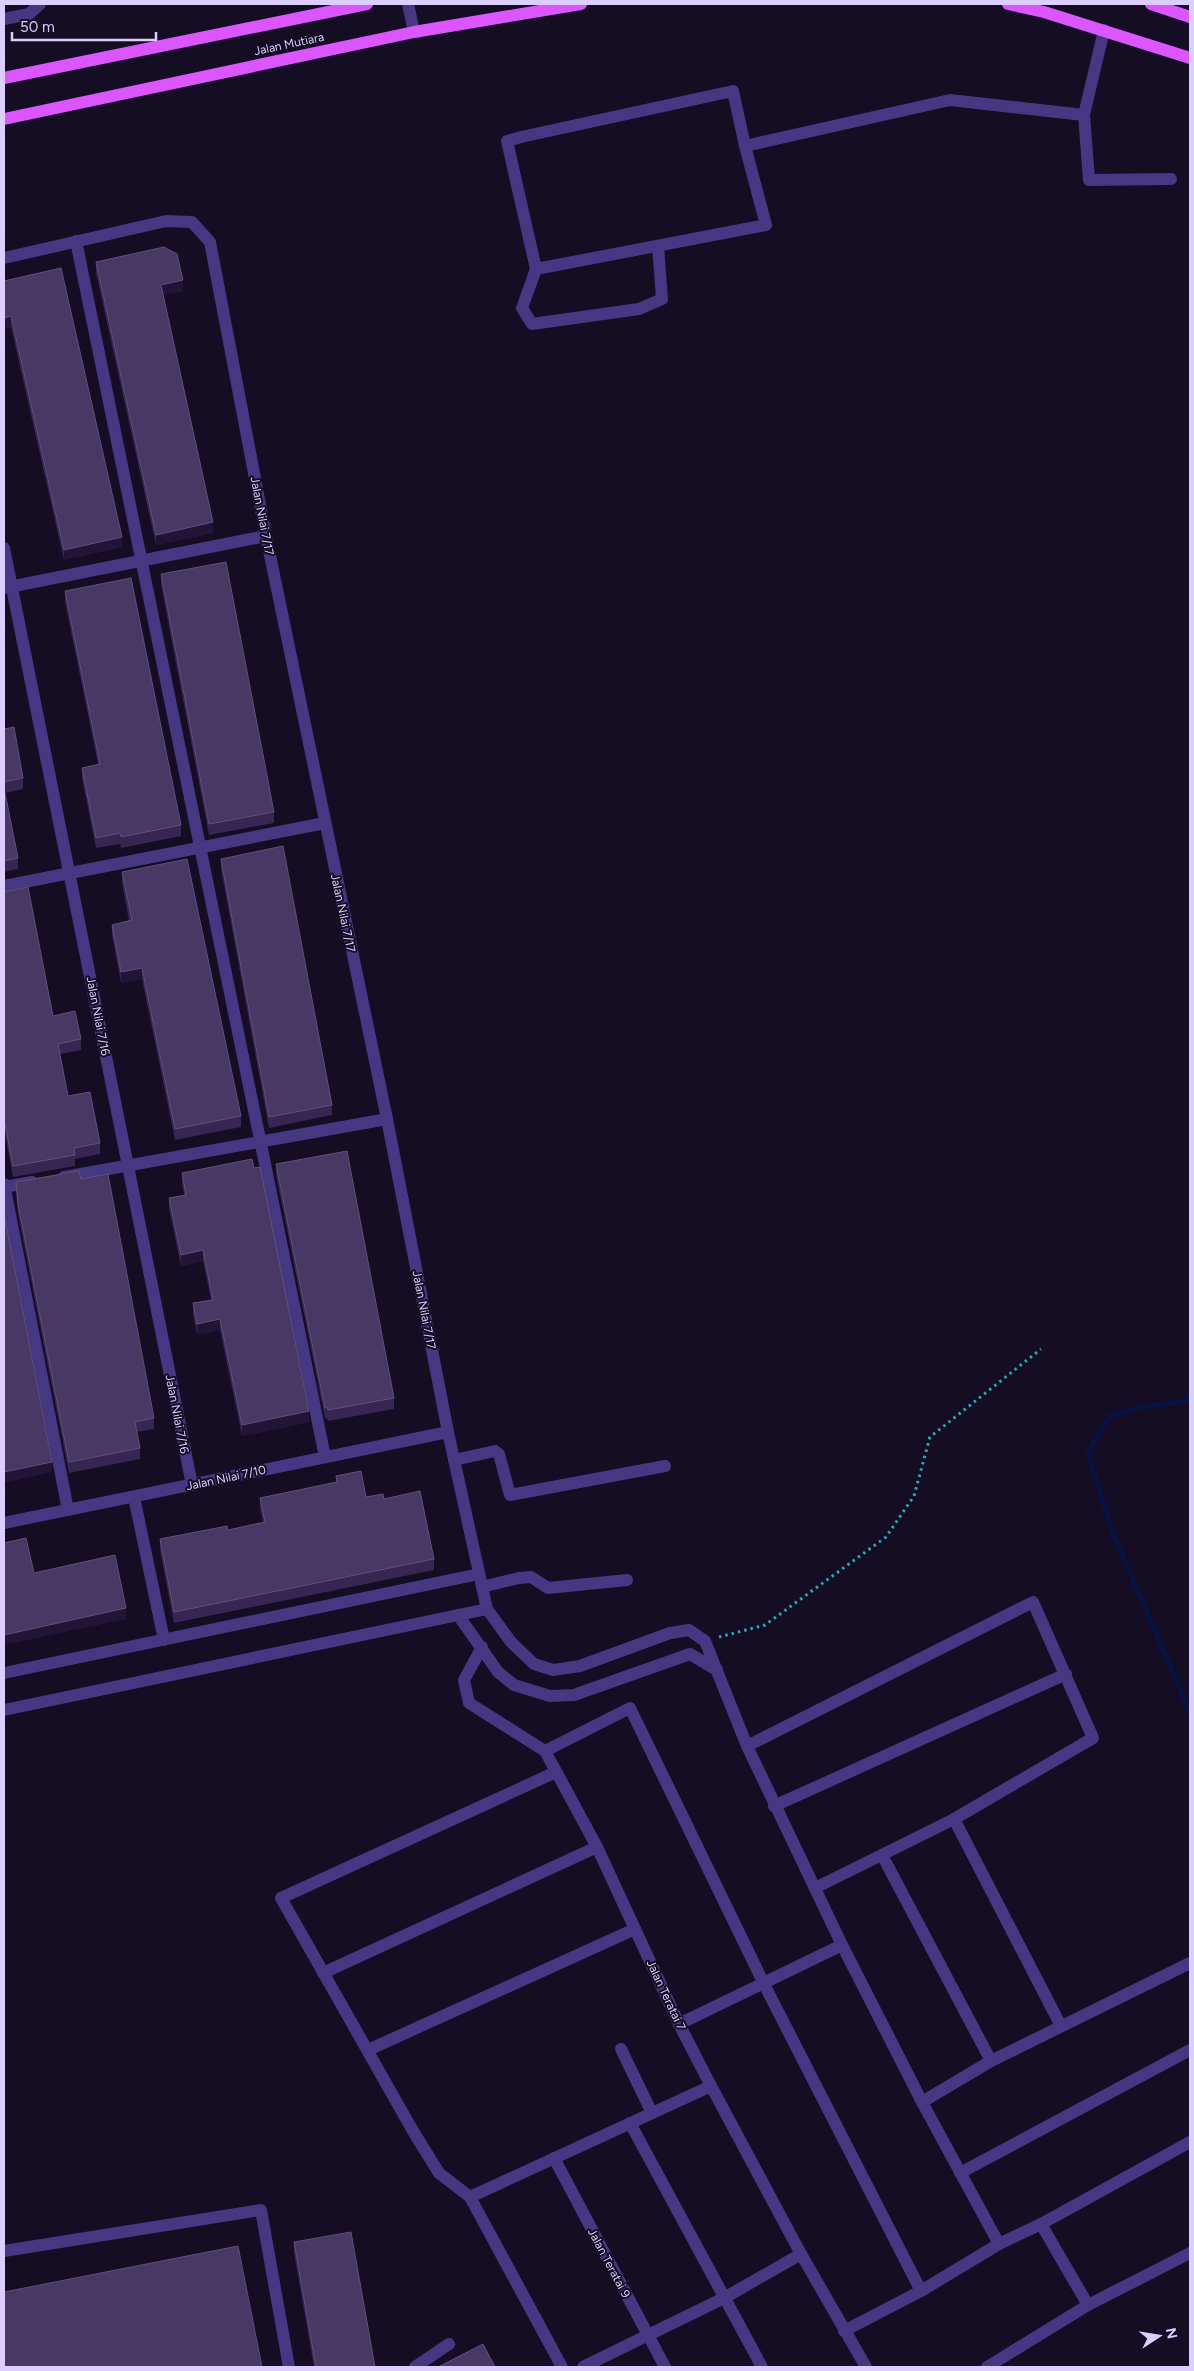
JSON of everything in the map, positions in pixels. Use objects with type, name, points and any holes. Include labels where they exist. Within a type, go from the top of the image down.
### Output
[{"type":"main road","name":"Jalan Mutiara","points":[[4,78],[346,6],[367,4]]},
{"type":"main road","name":"Jalan Mutiara","points":[[4,118],[414,32],[581,4]]},
{"type":"main road","points":[[1008,4],[1104,30],[1190,58]]},
{"type":"main road","points":[[1151,4],[1190,17]]},
{"type":"street","points":[[4,19],[29,14],[40,4]]},
{"type":"street","points":[[408,4],[414,32]]},
{"type":"street","points":[[1104,30],[1084,115],[1089,180],[1172,179]]},
{"type":"street","points":[[536,269],[766,225],[733,91],[507,141],[536,269],[522,308],[532,324],[639,309],[662,299],[658,246]]},
{"type":"street","points":[[745,146],[950,100],[1084,115]]},
{"type":"street","name":"Jalan Nilai 7/17","points":[[76,241],[166,221],[192,222],[210,242],[266,536],[386,1119],[448,1432],[486,1610]]},
{"type":"street","points":[[4,258],[76,241],[325,1457]]},
{"type":"street","points":[[8,587],[266,536]]},
{"type":"street","name":"Jalan Nilai 7/16","points":[[4,548],[8,587],[69,873],[192,1485]]},
{"type":"street","points":[[4,886],[324,823]]},
{"type":"street","points":[[68,1510],[4,1186],[47,1180],[386,1119]]},
{"type":"street","name":"Jalan Nilai 7/10","points":[[4,1523],[448,1432]]},
{"type":"street","points":[[454,1460],[495,1451],[499,1454],[510,1495],[665,1466]]},
{"type":"street","points":[[134,1497],[164,1640]]},
{"type":"street","points":[[4,1673],[164,1640],[480,1581],[531,1577],[548,1588],[627,1580]]},
{"type":"street","points":[[747,1746],[1033,1602],[1093,1738],[954,1819],[815,1888]]},
{"type":"street","points":[[4,1710],[486,1610],[511,1642],[534,1664],[553,1670],[580,1666],[670,1633],[689,1630],[705,1641],[747,1746],[774,1806],[922,2102],[999,2244]]},
{"type":"street","points":[[458,1615],[498,1672],[514,1685],[550,1696],[574,1695],[690,1654],[716,1670]]},
{"type":"street","points":[[482,1647],[464,1680],[469,1703],[545,1751],[630,1708],[764,1984],[921,2291]]},
{"type":"street","points":[[774,1806],[1066,1674]]},
{"type":"street","name":"Jalan Teratai 7","points":[[545,1751],[597,1848],[679,2024],[711,2086],[801,2254],[866,2367]]},
{"type":"street","points":[[556,1772],[281,1898],[413,2131],[439,2173],[470,2197],[562,2367]]},
{"type":"street","points":[[954,1819],[1061,2026]]},
{"type":"street","points":[[323,1973],[597,1848]]},
{"type":"street","points":[[882,1855],[991,2061]]},
{"type":"street","points":[[368,2050],[635,1929]]},
{"type":"street","points":[[679,2024],[842,1945]]},
{"type":"street","points":[[922,2102],[991,2061],[1061,2026],[1189,1967]]},
{"type":"street","points":[[621,2049],[652,2113]]},
{"type":"street","points":[[960,2173],[1190,2050]]},
{"type":"street","points":[[470,2197],[711,2086]]},
{"type":"street","points":[[630,2123],[762,2367]]},
{"type":"street","points":[[844,2331],[921,2291],[999,2244],[1041,2224],[1190,2142]]},
{"type":"street","name":"Jalan Teratai 9","points":[[554,2158],[665,2367]]},
{"type":"street","points":[[4,2251],[261,2210],[289,2367]]},
{"type":"street","points":[[1041,2224],[1088,2305]]},
{"type":"street","points":[[583,2367],[724,2298],[801,2254]]},
{"type":"street","points":[[987,2367],[1088,2305],[1190,2254]]},
{"type":"street","points":[[415,2367],[450,2344]]},
{"type":"path","points":[[705,1641],[765,1625],[886,1537],[914,1496],[930,1437],[1041,1349]]},
{"type":"building","points":[[164,247],[177,254],[183,280],[161,285],[213,522],[156,535],[96,262]]},
{"type":"building","points":[[61,268],[122,537],[64,550],[11,316],[4,318],[4,281]]},
{"type":"building","points":[[226,562],[274,812],[209,824],[161,574]]},
{"type":"building","points":[[131,578],[181,825],[121,837],[120,833],[96,838],[82,768],[100,764],[65,591]]},
{"type":"building","points":[[14,727],[23,778],[4,782],[4,729]]},
{"type":"building","points":[[4,788],[18,858],[4,861]]},
{"type":"building","points":[[283,846],[332,1105],[269,1117],[221,859]]},
{"type":"building","points":[[187,859],[241,1116],[175,1129],[142,968],[121,972],[112,925],[132,920],[122,872]]},
{"type":"building","points":[[28,887],[53,1016],[75,1011],[81,1039],[58,1044],[68,1096],[90,1092],[100,1143],[74,1148],[75,1155],[13,1166],[4,1118],[4,892]]},
{"type":"building","points":[[347,1151],[394,1398],[328,1410],[327,1407],[325,1408],[276,1164]]},
{"type":"building","points":[[252,1159],[254,1168],[260,1167],[309,1411],[242,1425],[220,1319],[197,1324],[193,1303],[213,1300],[203,1250],[181,1255],[169,1198],[186,1195],[182,1173]]},
{"type":"building","points":[[79,1171],[81,1179],[108,1174],[154,1418],[135,1422],[140,1448],[69,1462],[18,1204],[16,1182]]},
{"type":"building","points":[[4,1214],[52,1462],[4,1472]]},
{"type":"building","points":[[361,1471],[366,1497],[383,1494],[384,1499],[420,1491],[434,1559],[174,1612],[160,1539],[227,1526],[228,1530],[265,1522],[260,1498],[337,1482],[336,1476]]},
{"type":"building","points":[[26,1538],[34,1573],[115,1555],[126,1608],[4,1635],[4,1543]]},
{"type":"building","points":[[351,2232],[375,2367],[316,2367],[294,2242]]},
{"type":"building","points":[[238,2246],[262,2367],[4,2367],[4,2292]]},
{"type":"building","points":[[483,2344],[495,2367],[438,2367]]},
{"type":"waterway","points":[[1190,1395],[1186,1401],[1141,1407],[1109,1416],[1088,1453],[1113,1534],[1190,1712]]}]
